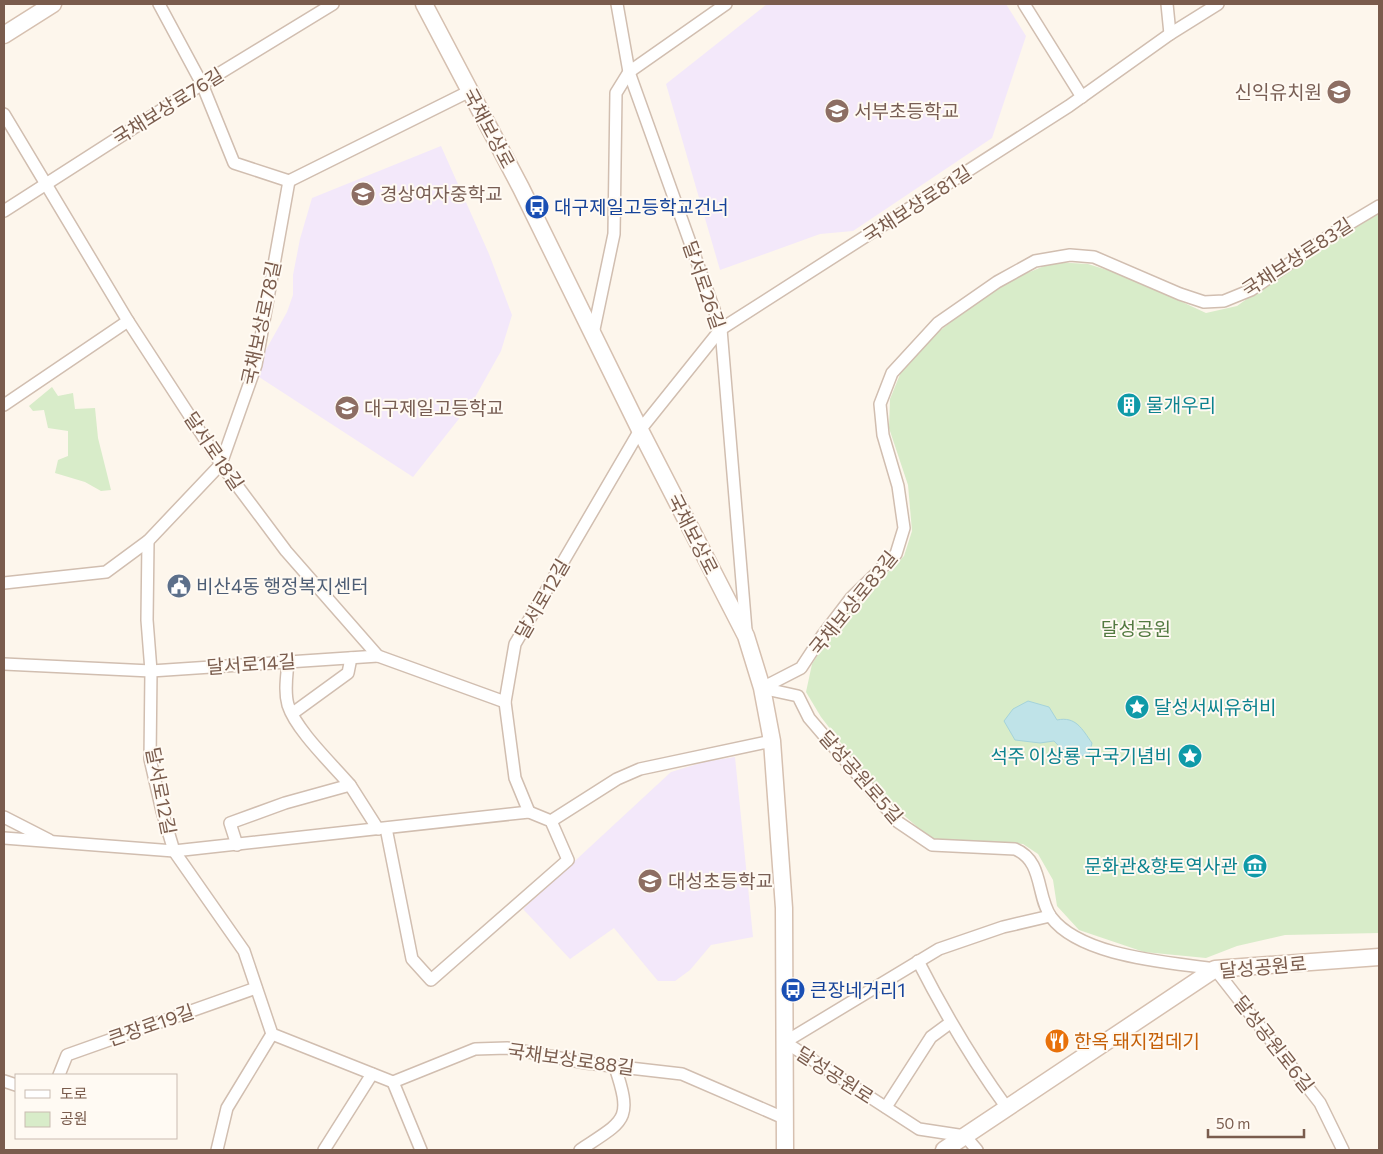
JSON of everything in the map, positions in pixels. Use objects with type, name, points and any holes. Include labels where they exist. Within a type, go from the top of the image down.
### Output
[{"type":"main road","points":[[4,35],[53,4]]},
{"type":"main road","name":"국채보상로","points":[[424,4],[521,188],[640,430],[746,636],[762,688],[772,741],[784,908],[785,1150]]},
{"type":"main road","name":"달성공원로","points":[[944,1150],[1215,969],[1379,957]]},
{"type":"street","points":[[159,4],[202,84],[234,163],[289,181],[470,91]]},
{"type":"street","name":"국채보상로76길","points":[[4,210],[202,84],[333,4]]},
{"type":"street","name":"달서로26길","points":[[617,4],[629,72],[721,329],[746,636]]},
{"type":"street","points":[[593,334],[614,234],[616,93],[629,72],[726,4]]},
{"type":"street","points":[[1024,4],[1082,97]]},
{"type":"street","points":[[1167,4],[1170,34]]},
{"type":"street","name":"국채보상로81길","points":[[640,430],[721,329],[1082,97],[1170,34],[1218,4]]},
{"type":"street","name":"달서로18길","points":[[4,114],[128,321],[221,464],[286,551],[378,656],[505,702]]},
{"type":"street","name":"국채보상로78길","points":[[4,583],[106,572],[148,542],[221,464],[256,365],[289,181]]},
{"type":"street","name":"국채보상로83길","points":[[762,688],[801,668],[822,636],[851,598],[896,554],[904,528],[898,486],[883,435],[880,404],[892,373],[938,323],[997,282],[1035,261],[1070,255],[1094,257],[1180,294],[1204,302],[1224,301],[1251,290],[1332,234],[1379,206]]},
{"type":"street","points":[[4,404],[128,321]]},
{"type":"street","name":"달서로12길","points":[[4,838],[174,852],[530,812],[515,778],[505,702],[515,644],[640,430]]},
{"type":"street","points":[[148,542],[148,636],[151,671]]},
{"type":"street","name":"달서로14길","points":[[4,664],[151,671],[378,656]]},
{"type":"street","points":[[293,713],[348,673],[351,658]]},
{"type":"street","points":[[288,662],[286,682],[288,705],[313,744],[350,785],[382,828],[412,959],[431,980],[568,860],[550,821],[530,812]]},
{"type":"street","name":"달서로12길","points":[[151,671],[150,759],[174,852]]},
{"type":"street","name":"달성공원로5길","points":[[762,688],[798,696],[809,718],[898,822],[932,845],[1015,849],[1026,854],[1034,867],[1050,916]]},
{"type":"street","points":[[550,821],[617,779],[640,769],[772,741]]},
{"type":"street","points":[[237,844],[230,823],[285,803],[350,785]]},
{"type":"street","points":[[4,817],[52,842]]},
{"type":"street","points":[[174,852],[244,951],[272,1034],[393,1082],[421,1150]]},
{"type":"street","points":[[785,1042],[939,949],[1003,927],[1050,916],[1063,928],[1094,946],[1136,958],[1215,969]]},
{"type":"street","points":[[918,961],[950,1023],[975,1064],[1007,1108]]},
{"type":"street","name":"달성공원로6길","points":[[1215,969],[1320,1103],[1343,1150]]},
{"type":"street","name":"큰장로19길","points":[[59,1074],[68,1055],[256,988]]},
{"type":"street","name":"달성공원로","points":[[886,1108],[931,1037],[950,1023]]},
{"type":"street","points":[[217,1150],[227,1108],[272,1034]]},
{"type":"street","name":"달성공원로","points":[[785,1042],[919,1129],[965,1136]]},
{"type":"street","name":"국채보상로88길","points":[[393,1082],[474,1050],[507,1048],[586,1063],[682,1074],[786,1119]]},
{"type":"street","points":[[580,1150],[612,1129],[625,1113],[625,1096],[615,1066]]},
{"type":"street","points":[[324,1150],[372,1074]]},
{"type":"street","points":[[965,1136],[977,1150]]},
{"type":"shaded area","name":"서부초등학교","points":[[767,4],[1006,4],[1026,36],[992,138],[853,231],[820,234],[720,270],[666,84]]},
{"type":"shaded area","points":[[441,146],[489,254],[512,315],[501,351],[473,401],[413,477],[253,373],[287,312],[293,295],[293,275],[300,239],[312,198]]},
{"type":"shaded area","name":"대성초등학교","points":[[735,757],[753,937],[711,945],[690,970],[675,981],[658,981],[614,928],[570,959],[523,909],[671,772],[704,762]]},
{"type":"green space","name":"달성공원","points":[[1379,212],[1379,933],[1285,935],[1237,946],[1206,958],[1144,952],[1079,930],[1057,906],[1053,880],[1038,854],[1023,844],[995,842],[962,843],[931,839],[883,797],[821,717],[806,692],[812,664],[840,620],[904,556],[912,531],[908,485],[889,428],[890,399],[903,367],[932,337],[985,295],[1020,276],[1054,262],[1088,264],[1126,276],[1206,313],[1237,306],[1320,247]]},
{"type":"green space","points":[[52,387],[58,396],[73,393],[75,409],[95,408],[98,438],[111,490],[101,491],[85,482],[55,473],[58,460],[68,456],[68,431],[48,428],[44,410],[33,411],[29,406]]},
{"type":"water","points":[[1028,701],[1049,707],[1057,720],[1069,720],[1078,725],[1092,743],[1089,755],[1078,756],[1070,754],[1054,741],[1040,743],[1015,740],[1004,721],[1013,709]]},
{"type":"place","name":"신익유치원","points":[[1339,92]]},
{"type":"place","name":"서부초등학교","points":[[837,111]]},
{"type":"place","name":"경상여자중학교","points":[[363,194]]},
{"type":"place","name":"대구제일고등학교건너","points":[[537,207]]},
{"type":"place","name":"물개우리","points":[[1129,405]]},
{"type":"place","name":"대구제일고등학교","points":[[347,408]]},
{"type":"place","name":"비산4동 행정복지센터","points":[[179,586]]},
{"type":"place","name":"달성서씨유허비","points":[[1137,707]]},
{"type":"place","name":"석주 이상룡 구국기념비","points":[[1190,756]]},
{"type":"place","name":"문화관&향토역사관","points":[[1255,866]]},
{"type":"place","name":"대성초등학교","points":[[650,881]]},
{"type":"place","name":"큰장네거리1","points":[[793,990]]},
{"type":"place","name":"한옥 돼지껍데기","points":[[1057,1041]]}]
